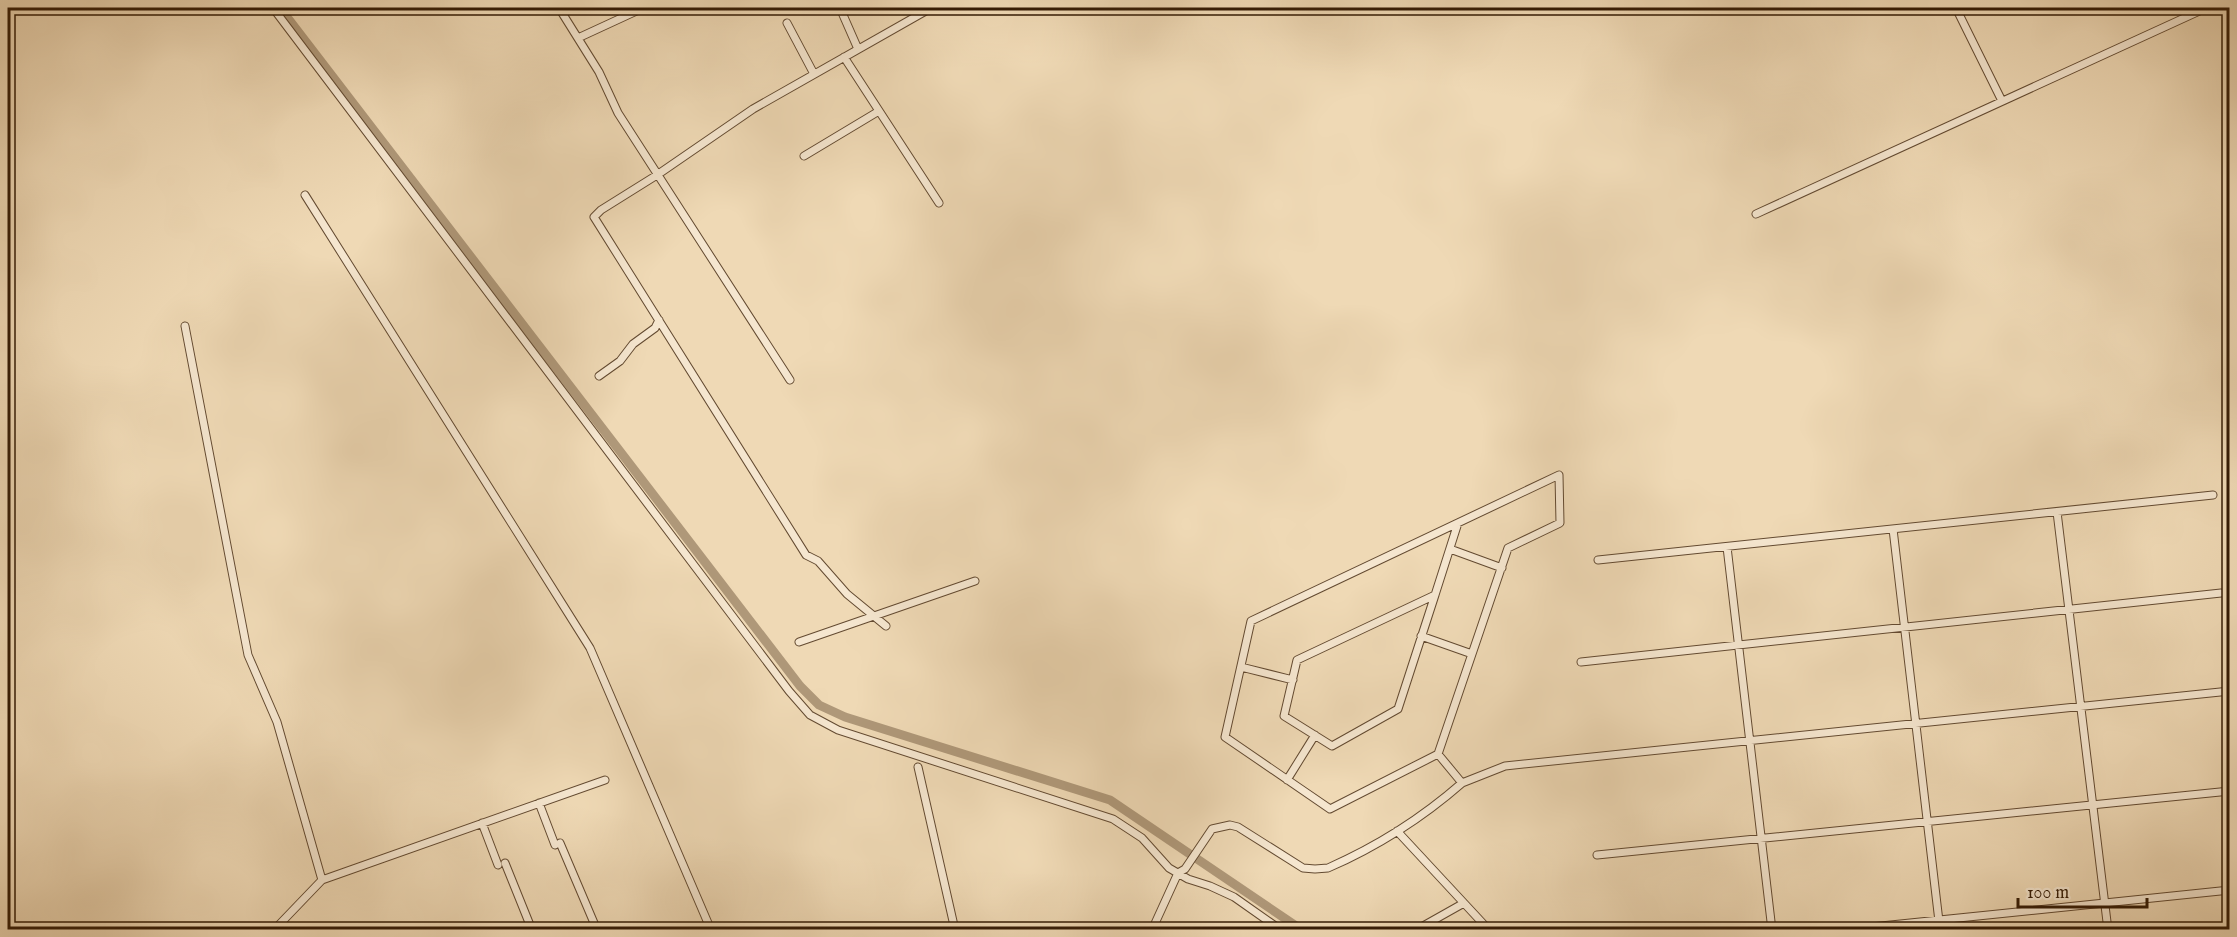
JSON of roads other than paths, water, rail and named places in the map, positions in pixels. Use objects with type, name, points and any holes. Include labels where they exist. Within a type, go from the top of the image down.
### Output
[{"type":"street","points":[[273,8],[799,704],[810,715],[838,730],[1113,819],[1142,838],[1169,868],[1182,871],[1188,879],[1234,897],[1281,930]]},
{"type":"street","points":[[559,8],[598,72],[618,113],[790,380]]},
{"type":"street","points":[[578,38],[643,8]]},
{"type":"street","points":[[840,8],[858,49]]},
{"type":"street","points":[[886,626],[847,594],[818,561],[806,555],[594,217],[601,210],[753,109],[931,8]]},
{"type":"street","points":[[1956,8],[2002,101]]},
{"type":"street","points":[[1756,214],[2206,8]]},
{"type":"street","points":[[787,23],[814,74]]},
{"type":"street","points":[[844,57],[939,203]]},
{"type":"street","points":[[804,156],[879,111]]},
{"type":"street","points":[[305,195],[590,648],[711,930]]},
{"type":"street","points":[[599,376],[620,361],[633,344],[655,328],[659,320]]},
{"type":"street","points":[[185,326],[248,655],[277,722],[322,880]]},
{"type":"street","points":[[1559,475],[1560,523],[1508,548],[1502,568],[1438,754],[1330,809],[1225,737],[1251,621],[1559,475]]},
{"type":"street","points":[[1598,560],[2213,495]]},
{"type":"street","points":[[2057,512],[2108,930]]},
{"type":"street","points":[[1435,595],[1297,660],[1284,716],[1332,746],[1398,709],[1450,549],[1458,522]]},
{"type":"street","points":[[1893,529],[1940,930]]},
{"type":"street","points":[[1727,547],[1772,930]]},
{"type":"street","points":[[1450,549],[1502,568]]},
{"type":"street","points":[[800,642],[975,581]]},
{"type":"street","points":[[1581,662],[2221,593]]},
{"type":"street","points":[[1421,636],[1472,654]]},
{"type":"street","points":[[1240,667],[1293,680]]},
{"type":"street","points":[[1152,930],[1182,871],[1212,829],[1221,825],[1239,827],[1292,862],[1303,868],[1316,870],[1340,862],[1397,831],[1431,809],[1462,783],[1505,766],[2229,692]]},
{"type":"street","points":[[1287,780],[1315,735]]},
{"type":"street","points":[[1438,754],[1462,783]]},
{"type":"street","points":[[918,767],[955,930]]},
{"type":"street","points":[[274,930],[322,880],[604,780]]},
{"type":"street","points":[[1597,855],[2229,791]]},
{"type":"street","points":[[540,803],[597,930]]},
{"type":"street","points":[[482,823],[532,930]]},
{"type":"street","points":[[1397,831],[1489,930]]},
{"type":"street","points":[[1842,930],[2229,890]]},
{"type":"street","points":[[1416,930],[1464,903]]},
{"type":"waterway","points":[[280,8],[800,686],[819,705],[845,717],[1110,800],[1302,930]]}]
